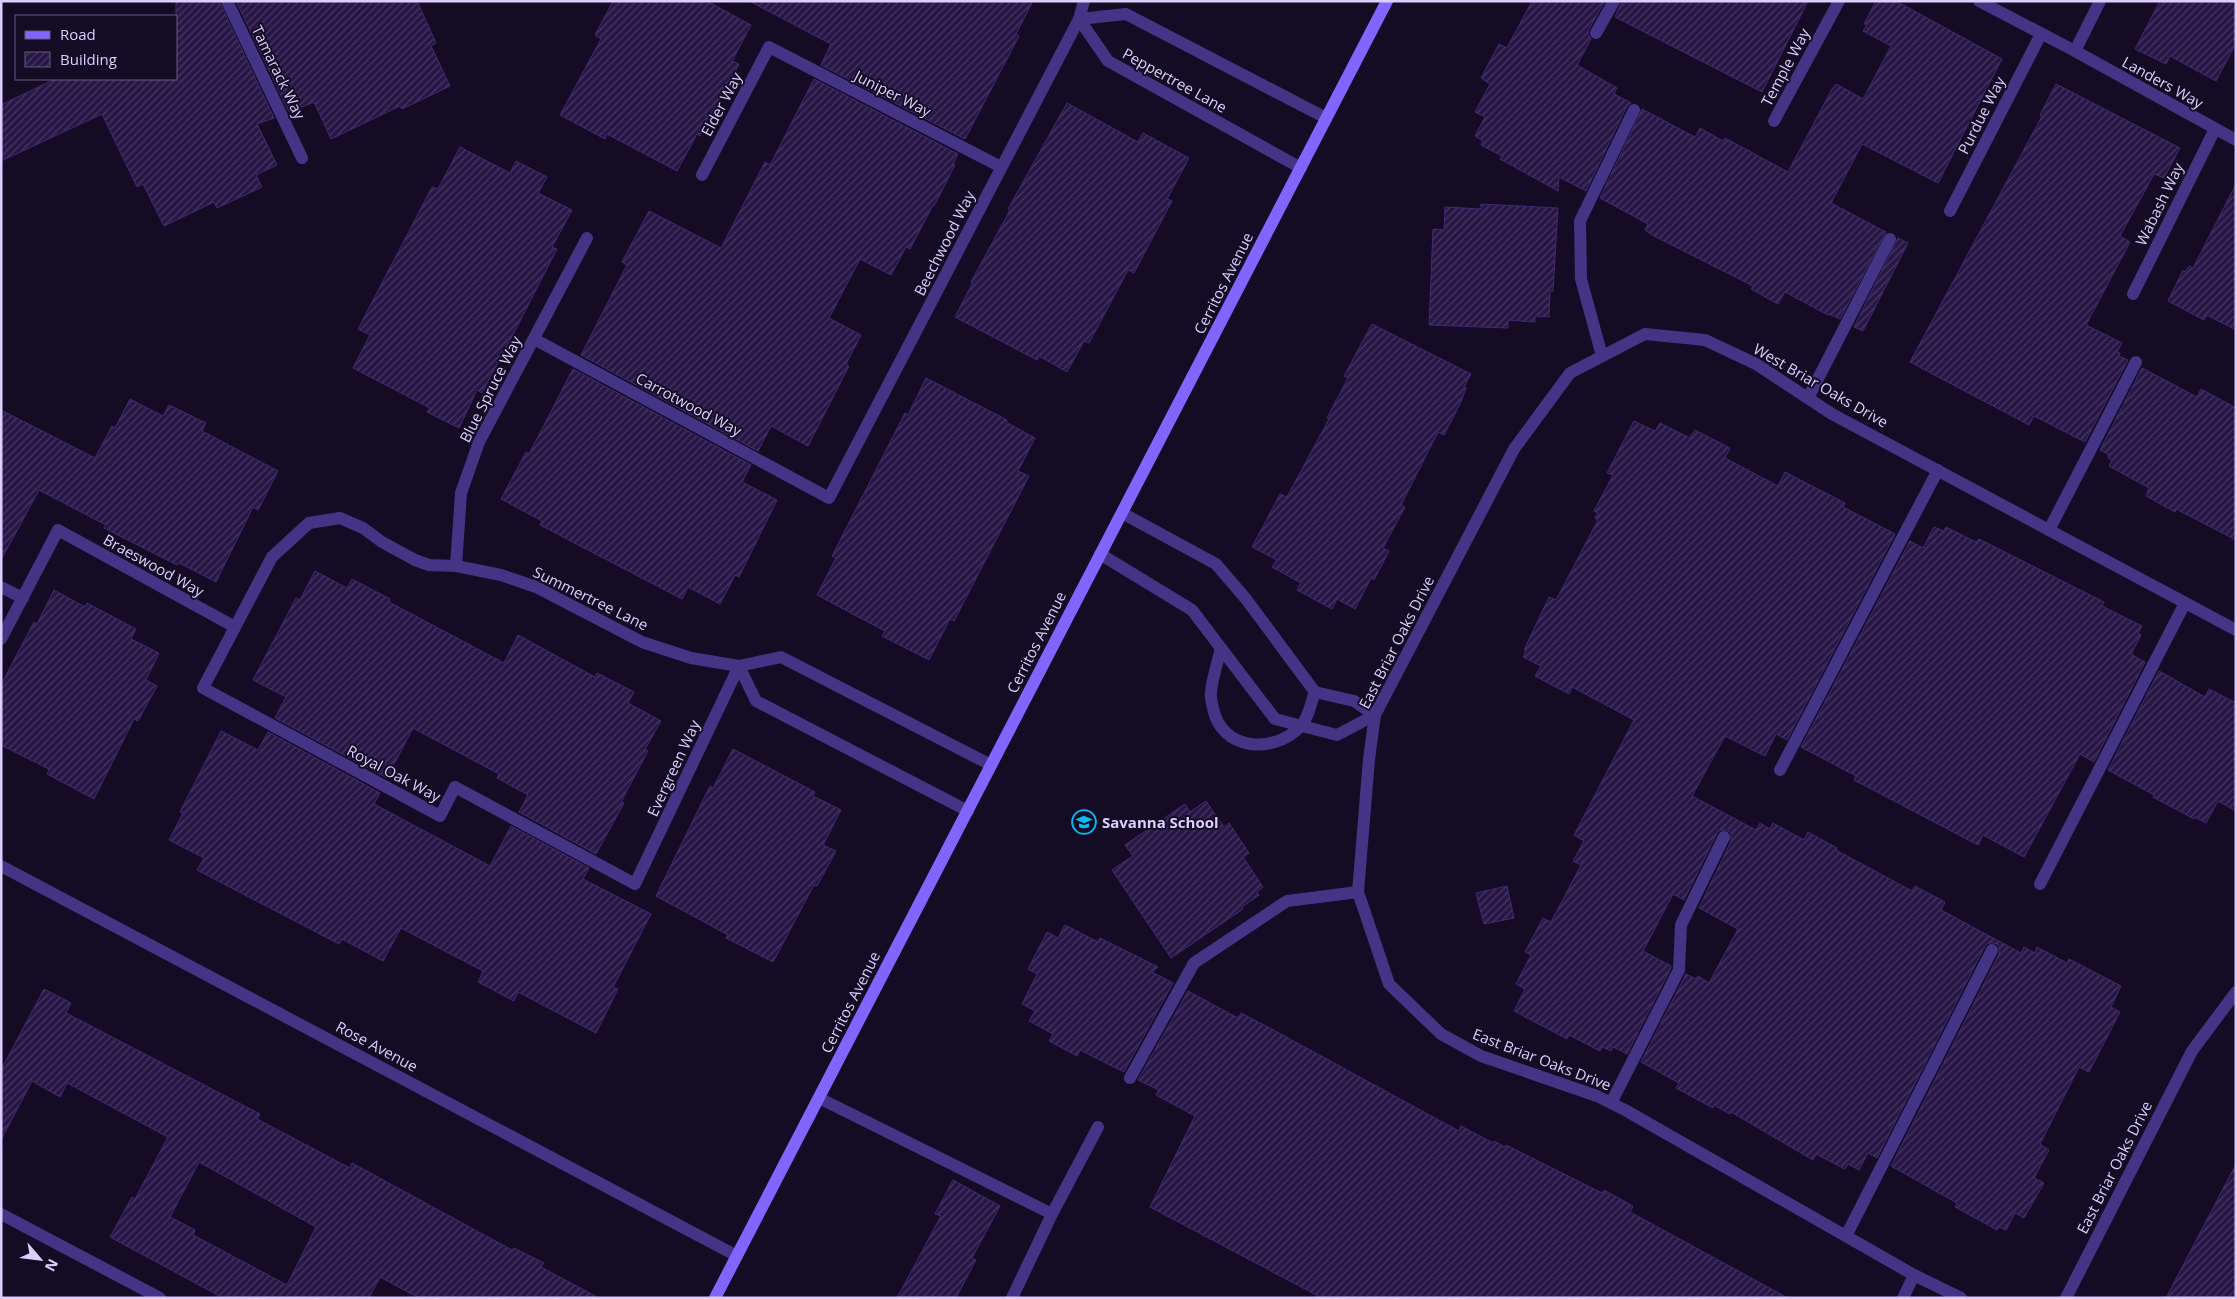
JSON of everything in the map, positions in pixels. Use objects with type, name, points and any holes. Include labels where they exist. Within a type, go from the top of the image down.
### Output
[{"type":"main road","name":"Cerritos Avenue","points":[[715,1298],[1387,1]]},
{"type":"street","name":"Tamarack Way","points":[[227,1],[302,158]]},
{"type":"street","name":"Beechwood Way","points":[[829,498],[1078,19],[1084,1]]},
{"type":"street","points":[[1596,34],[1614,1]]},
{"type":"street","name":"Temple Way","points":[[1774,121],[1839,1]]},
{"type":"street","name":"Landers Way","points":[[1979,1],[2236,140]]},
{"type":"street","points":[[2074,51],[2100,1]]},
{"type":"street","points":[[1078,19],[1126,14],[1326,118]]},
{"type":"street","name":"Peppertree Lane","points":[[1078,19],[1108,61],[1301,168]]},
{"type":"street","name":"Purdue Way","points":[[1950,211],[2041,34]]},
{"type":"street","name":"Juniper Way","points":[[769,47],[1002,167]]},
{"type":"street","name":"Elder Way","points":[[702,175],[769,47]]},
{"type":"street","points":[[1602,356],[1581,278],[1580,221],[1634,110]]},
{"type":"street","name":"Wabash Way","points":[[2133,294],[2215,129]]},
{"type":"street","name":"Blue Spruce Way","points":[[456,566],[461,493],[479,442],[587,238]]},
{"type":"street","points":[[1808,398],[1890,239]]},
{"type":"street","name":"West Briar Oaks Drive","points":[[1458,555],[1514,449],[1570,373],[1645,334],[1705,340],[1756,364],[1832,414],[2236,630]]},
{"type":"street","name":"Carrotwood Way","points":[[534,339],[829,498]]},
{"type":"street","points":[[2049,530],[2136,362]]},
{"type":"street","points":[[1780,770],[1938,470]]},
{"type":"street","points":[[1122,512],[1216,564],[1246,599],[1315,692],[1354,701],[1376,715]]},
{"type":"street","name":"Summertree Lane","points":[[203,688],[272,557],[309,523],[340,518],[363,528],[382,542],[415,560],[429,564],[456,566],[501,574],[536,587],[642,642],[691,658],[739,666],[781,657],[991,765]]},
{"type":"street","name":"Braeswood Way","points":[[23,598],[58,530],[235,627]]},
{"type":"street","points":[[1100,554],[1192,610],[1275,718],[1337,735],[1376,715]]},
{"type":"street","name":"East Briar Oaks Drive","points":[[1458,555],[1376,715],[1369,758],[1358,892],[1389,984],[1441,1034],[1481,1056],[1597,1096],[1611,1103],[1914,1276],[1961,1298]]},
{"type":"street","points":[[1,587],[23,598],[1,639]]},
{"type":"street","points":[[2040,884],[2185,603]]},
{"type":"street","points":[[1221,648],[1210,694],[1215,719],[1228,735],[1251,745],[1267,745],[1288,736],[1302,726],[1315,692]]},
{"type":"street","points":[[739,666],[756,701],[968,811]]},
{"type":"street","name":"Evergreen Way","points":[[635,884],[739,666]]},
{"type":"street","name":"Royal Oak Way","points":[[203,688],[440,816],[455,787],[635,884]]},
{"type":"street","points":[[1611,1103],[1679,970],[1681,924],[1724,837]]},
{"type":"street","name":"Rose Avenue","points":[[1,866],[737,1256]]},
{"type":"street","points":[[1130,1078],[1194,963],[1287,901],[1358,892]]},
{"type":"street","points":[[1846,1236],[1992,950]]},
{"type":"street","name":"East Briar Oaks Drive","points":[[2066,1298],[2192,1051],[2236,992]]},
{"type":"street","points":[[819,1098],[1052,1214]]},
{"type":"street","points":[[1012,1298],[1052,1214],[1098,1127]]},
{"type":"street","points":[[1,1214],[160,1298]]},
{"type":"street","points":[[1903,1298],[1914,1276]]},
{"type":"building","points":[[176,1],[219,1],[274,118],[257,124],[277,165],[256,175],[262,187],[217,208],[214,202],[164,226],[143,184],[137,187],[102,114],[1,161],[1,105],[53,80],[178,80],[178,15],[176,15]]},
{"type":"building","points":[[236,1],[417,1],[436,43],[431,46],[450,86],[402,109],[400,106],[331,139],[314,102],[289,112]]},
{"type":"building","points":[[613,1],[707,1],[751,25],[732,61],[739,64],[700,136],[697,134],[677,171],[607,134],[605,139],[560,115],[601,39],[595,35]]},
{"type":"building","points":[[749,1],[1033,1],[1016,34],[1019,36],[965,139],[821,65],[831,44]]},
{"type":"building","points":[[1532,1],[1605,1],[1589,29],[1588,34],[1591,39],[1577,65],[1617,88],[1614,94],[1631,103],[1627,106],[1586,191],[1559,177],[1558,191],[1500,159],[1502,156],[1481,145],[1483,141],[1475,136],[1485,117],[1475,112],[1490,84],[1481,78],[1499,44],[1507,48]]},
{"type":"building","points":[[1622,1],[1808,1],[1762,92],[1615,17]]},
{"type":"building","points":[[1876,1],[1896,1],[2002,59],[1938,183],[1862,144],[1831,203],[1886,232],[1840,319],[1828,315],[1785,292],[1778,304],[1751,289],[1753,286],[1654,236],[1645,230],[1648,224],[1600,198],[1642,109],[1695,137],[1700,128],[1723,141],[1725,138],[1788,172],[1836,84],[1863,99],[1891,46],[1863,31],[1867,25],[1864,24]]},
{"type":"building","points":[[2160,1],[2236,1],[2236,43],[2216,81],[2170,56],[2166,64],[2135,49]]},
{"type":"building","points":[[814,79],[958,154],[953,164],[955,165],[934,206],[910,249],[906,247],[891,275],[860,259],[829,318],[861,335],[846,364],[849,366],[808,446],[771,426],[758,451],[581,355],[627,265],[622,262],[649,211],[721,248],[765,162],[770,165]]},
{"type":"building","points":[[2056,84],[2180,148],[2164,178],[2154,174],[2120,236],[2130,242],[2086,325],[2122,343],[2117,352],[2120,353],[2119,356],[2128,360],[2085,442],[2034,416],[2029,425],[1910,362],[2042,116],[2040,115]]},
{"type":"building","points":[[1067,103],[1138,142],[1143,133],[1189,158],[1167,199],[1172,201],[1134,273],[1128,270],[1089,343],[1084,341],[1067,372],[1039,356],[1037,360],[955,317],[973,282],[971,282],[1010,210],[1008,209]]},
{"type":"building","points":[[460,147],[510,173],[516,161],[547,177],[538,193],[572,210],[552,247],[557,249],[519,323],[482,393],[477,390],[459,428],[427,412],[430,408],[353,368],[370,335],[358,329],[432,187],[438,189]]},
{"type":"building","points":[[2236,184],[2236,330],[2207,315],[2204,320],[2168,301],[2183,270],[2185,272],[2189,266],[2193,268]]},
{"type":"building","points":[[1481,204],[1558,208],[1553,291],[1550,291],[1549,317],[1535,316],[1535,322],[1508,320],[1508,328],[1429,325],[1433,229],[1444,230],[1445,207],[1481,209]]},
{"type":"building","points":[[1898,238],[1908,243],[1863,331],[1854,327]]},
{"type":"building","points":[[1372,324],[1471,374],[1464,387],[1466,388],[1460,404],[1444,435],[1438,432],[1401,505],[1405,507],[1383,548],[1389,551],[1374,580],[1371,578],[1355,609],[1337,599],[1332,609],[1297,590],[1301,583],[1272,567],[1277,560],[1252,547],[1280,494],[1287,497],[1329,419],[1327,418],[1348,378],[1344,376]]},
{"type":"building","points":[[2142,368],[2197,397],[2201,389],[2236,408],[2236,540],[2176,509],[2175,512],[2146,496],[2149,488],[2109,466],[2112,460],[2108,458],[2109,455],[2100,450]]},
{"type":"building","points":[[573,369],[751,465],[742,482],[777,500],[739,577],[735,575],[720,604],[688,587],[682,599],[540,525],[542,521],[501,499],[526,452],[529,454]]},
{"type":"building","points":[[926,378],[1007,420],[1006,422],[1035,438],[1018,471],[1029,476],[954,621],[950,619],[929,660],[882,636],[885,631],[817,595],[836,558],[832,556],[905,413],[908,415]]},
{"type":"building","points":[[130,399],[163,416],[169,405],[206,423],[202,431],[278,471],[258,510],[253,507],[216,582],[179,563],[177,565],[104,528],[106,525],[39,490],[1,560],[1,410],[95,458],[112,426],[115,428]]},
{"type":"building","points":[[1634,421],[1655,431],[1660,423],[1690,438],[1695,430],[1730,448],[1725,458],[1778,486],[1785,472],[1845,503],[1843,507],[1895,534],[1787,740],[1776,734],[1765,756],[1725,736],[1692,796],[1756,830],[1760,823],[1770,829],[1773,823],[1804,840],[1808,832],[1837,848],[1836,850],[1912,891],[1915,886],[1945,902],[1941,910],[2021,953],[2024,947],[2035,953],[2037,947],[2067,963],[2069,959],[2121,986],[2111,1007],[2120,1012],[2089,1072],[2079,1067],[2040,1144],[2049,1150],[2034,1178],[2044,1183],[2024,1218],[2015,1213],[2006,1230],[1999,1227],[1997,1230],[1955,1207],[1957,1203],[1891,1166],[1999,954],[1999,946],[1995,943],[1988,943],[1985,946],[1877,1158],[1868,1153],[1859,1170],[1848,1164],[1845,1169],[1816,1154],[1813,1160],[1731,1112],[1730,1114],[1714,1105],[1713,1108],[1676,1088],[1679,1083],[1641,1062],[1686,974],[1696,979],[1698,976],[1709,983],[1738,929],[1699,908],[1731,841],[1731,833],[1727,830],[1720,830],[1717,833],[1684,900],[1673,894],[1643,951],[1671,966],[1671,968],[1627,1054],[1613,1047],[1611,1051],[1602,1047],[1600,1051],[1569,1035],[1567,1039],[1514,1011],[1525,989],[1516,984],[1531,955],[1525,952],[1543,918],[1551,922],[1581,865],[1573,861],[1584,841],[1574,835],[1634,720],[1572,687],[1569,694],[1535,676],[1541,666],[1523,657],[1526,651],[1524,650],[1549,597],[1556,600],[1598,520],[1595,518],[1598,513],[1594,511],[1613,475],[1607,473]]},
{"type":"building","points":[[1934,527],[1944,531],[1946,527],[1976,542],[1979,539],[2104,602],[2102,606],[2142,626],[2138,633],[2141,635],[2131,654],[2145,662],[2094,762],[2080,754],[2024,857],[1983,835],[1978,845],[1854,780],[1856,776],[1801,747],[1910,541],[1923,548]]},
{"type":"building","points":[[315,571],[347,588],[352,579],[390,599],[389,602],[504,663],[518,635],[595,677],[597,673],[634,692],[628,703],[661,721],[645,749],[648,751],[621,802],[624,803],[596,854],[519,812],[528,795],[497,778],[499,774],[413,728],[387,778],[275,718],[286,697],[253,680],[296,598],[300,600]]},
{"type":"building","points":[[54,590],[85,607],[87,603],[136,629],[131,639],[159,653],[146,680],[157,686],[138,721],[134,719],[94,799],[47,774],[49,769],[1,745],[1,685],[34,622],[37,624]]},
{"type":"building","points":[[2159,671],[2205,697],[2209,689],[2236,703],[2236,811],[2218,801],[2206,823],[2195,817],[2194,819],[2153,797],[2154,795],[2108,770]]},
{"type":"building","points":[[221,731],[258,750],[268,732],[380,793],[374,804],[490,866],[511,826],[589,868],[583,879],[651,914],[613,987],[618,989],[596,1033],[518,992],[514,1001],[478,982],[483,971],[401,928],[383,961],[342,939],[339,944],[197,870],[204,858],[169,840],[183,813],[180,812]]},
{"type":"building","points":[[733,749],[815,792],[813,796],[841,810],[823,845],[836,851],[817,886],[814,885],[773,962],[726,938],[728,935],[656,896],[710,786],[713,788]]},
{"type":"building","points":[[1206,801],[1224,827],[1229,823],[1249,853],[1243,857],[1263,887],[1257,892],[1259,895],[1242,907],[1243,909],[1171,958],[1112,870],[1133,856],[1125,845],[1185,804],[1190,812]]},
{"type":"building","points":[[1507,886],[1514,918],[1484,924],[1476,893]]},
{"type":"building","points":[[1065,925],[1098,942],[1100,938],[1158,967],[1152,972],[1173,983],[1124,1072],[1080,1050],[1077,1056],[1049,1041],[1053,1034],[1029,1021],[1035,1011],[1022,1004],[1037,974],[1028,969],[1047,932],[1058,938]]},
{"type":"building","points":[[44,989],[71,1003],[66,1013],[260,1114],[257,1119],[350,1168],[352,1163],[512,1250],[514,1248],[544,1263],[541,1267],[599,1298],[419,1298],[380,1277],[369,1298],[223,1298],[110,1237],[132,1197],[135,1199],[168,1137],[67,1083],[60,1097],[32,1081],[1,1140],[1,1070]],"holes":[[[199,1162],[316,1227],[287,1285],[193,1235],[195,1230],[170,1217]]]},
{"type":"building","points":[[1188,991],[1238,1018],[1241,1013],[1459,1131],[1461,1126],[1493,1143],[1494,1141],[1505,1147],[1506,1145],[1602,1193],[1604,1190],[1633,1206],[1630,1212],[1788,1298],[1322,1298],[1150,1207],[1195,1116],[1156,1095],[1159,1090],[1138,1080]]},
{"type":"building","points":[[2236,1164],[2236,1298],[2166,1298]]},
{"type":"building","points":[[953,1180],[1000,1206],[972,1258],[976,1260],[956,1298],[897,1298],[941,1216],[935,1214]]},
{"type":"place","name":"Savanna School","points":[[1084,822]]}]
